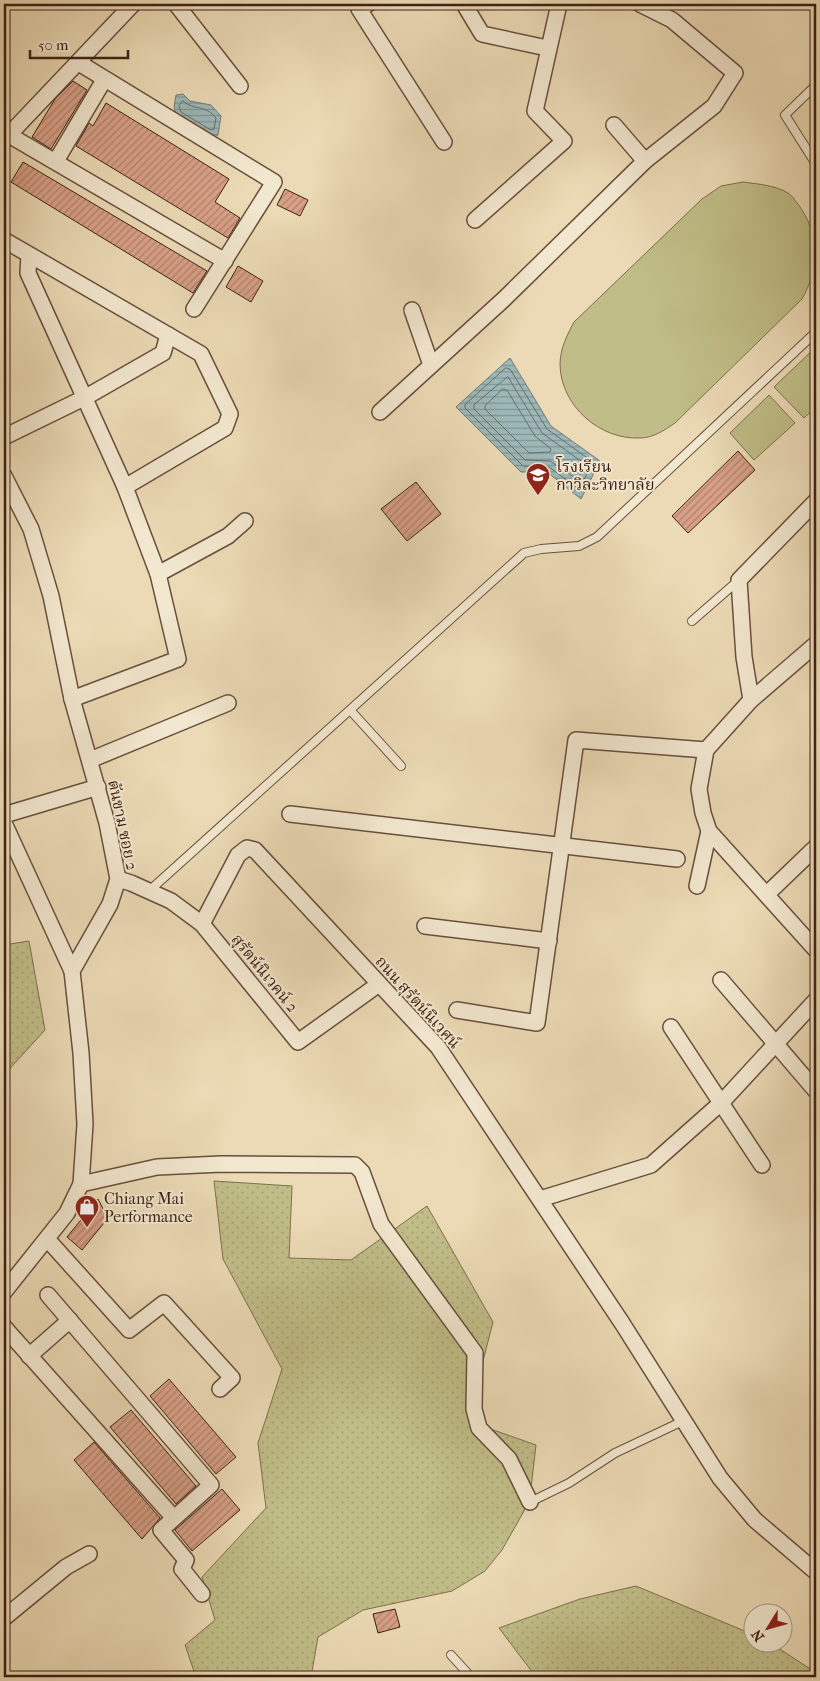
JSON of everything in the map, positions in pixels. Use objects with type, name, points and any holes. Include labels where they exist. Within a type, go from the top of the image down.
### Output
[{"type":"street","points":[[133,4],[6,138],[56,161],[225,261]]},
{"type":"street","points":[[176,4],[240,86]]},
{"type":"street","points":[[368,4],[359,9],[444,142]]},
{"type":"street","points":[[464,4],[482,34],[548,48]]},
{"type":"street","points":[[475,220],[564,141],[535,111],[559,4]]},
{"type":"street","points":[[380,412],[503,300],[645,161],[714,106],[735,74],[672,20],[640,4]]},
{"type":"street","points":[[79,63],[274,182],[194,309]]},
{"type":"street","points":[[56,161],[104,80]]},
{"type":"street","points":[[614,126],[645,161]]},
{"type":"street","points":[[4,240],[201,354],[230,414],[225,428],[125,487]]},
{"type":"street","points":[[29,254],[28,273],[86,397],[125,487],[158,574],[178,660],[72,699]]},
{"type":"street","points":[[412,310],[431,365]]},
{"type":"street","points":[[4,437],[86,397],[163,353],[168,335]]},
{"type":"street","name":"ตันขาม ซอย 2","points":[[4,476],[31,529],[50,596],[72,699],[98,787],[118,879],[110,904],[72,971]]},
{"type":"street","points":[[751,700],[744,657],[740,580],[816,501]]},
{"type":"street","points":[[158,574],[228,536],[245,521]]},
{"type":"street","points":[[816,644],[751,700],[706,750],[699,788],[703,813],[709,831],[816,950]]},
{"type":"street","points":[[90,760],[228,703]]},
{"type":"street","points":[[457,1010],[537,1023],[576,740],[706,750]]},
{"type":"street","points":[[4,815],[98,787]]},
{"type":"street","points":[[290,814],[677,859]]},
{"type":"street","points":[[4,823],[72,971],[81,1053],[85,1124],[81,1184],[67,1213],[48,1240],[6,1283]]},
{"type":"street","points":[[697,886],[709,831]]},
{"type":"street","points":[[767,894],[816,847]]},
{"type":"street","name":"ถนน สุรัตน์นิเวศน์","points":[[202,924],[238,854],[246,848],[255,850],[438,1047],[622,1323],[720,1478],[755,1520],[816,1572]]},
{"type":"street","name":"สุรัตน์นิเวคน์ 2","points":[[118,879],[171,901],[202,924],[298,1042],[379,984]]},
{"type":"street","points":[[425,926],[548,941]]},
{"type":"street","points":[[721,980],[816,1091]]},
{"type":"street","points":[[540,1199],[651,1165],[722,1102],[816,1000]]},
{"type":"street","points":[[672,1028],[762,1165]]},
{"type":"street","points":[[81,1184],[157,1167],[221,1164],[355,1165],[362,1172],[381,1224],[475,1353],[474,1409],[479,1428],[509,1459],[530,1502]]},
{"type":"street","points":[[48,1240],[130,1330],[164,1304],[232,1378],[220,1389]]},
{"type":"street","points":[[48,1294],[211,1485],[173,1517],[161,1530],[186,1560],[182,1569],[202,1594]]},
{"type":"street","points":[[29,1356],[70,1320]]},
{"type":"street","points":[[4,1327],[173,1517]]},
{"type":"street","points":[[4,1618],[66,1567],[89,1554]]},
{"type":"lane","points":[[816,85],[785,115],[816,164]]},
{"type":"lane","points":[[149,891],[351,711],[524,553],[541,549],[579,546],[597,537],[816,332]]},
{"type":"lane","points":[[692,620],[740,580]]},
{"type":"lane","points":[[351,711],[401,766]]},
{"type":"lane","points":[[530,1502],[569,1483],[615,1453],[683,1421]]},
{"type":"lane","points":[[451,1655],[471,1677]]},
{"type":"shaded area","points":[[743,182],[783,190],[792,197],[805,215],[814,239],[815,251],[812,275],[802,299],[675,423],[667,428],[654,435],[640,438],[625,437],[597,427],[575,407],[567,394],[562,380],[561,353],[566,337],[574,322],[702,199],[721,186]]},
{"type":"shaded area","points":[[816,347],[816,407],[804,418],[774,387]]},
{"type":"shaded area","points":[[769,395],[795,423],[754,460],[730,433]]},
{"type":"shaded area","points":[[29,941],[45,1030],[4,1075],[4,945]]},
{"type":"shaded area","points":[[214,1181],[292,1186],[289,1258],[351,1260],[427,1206],[493,1322],[482,1365],[482,1426],[536,1445],[531,1488],[524,1511],[502,1550],[485,1571],[452,1591],[363,1610],[318,1637],[311,1677],[196,1677],[185,1645],[215,1620],[202,1577],[266,1508],[258,1443],[282,1369],[223,1259]]},
{"type":"shaded area","points":[[636,1586],[742,1630],[742,1654],[787,1654],[815,1672],[816,1677],[536,1677],[499,1628],[580,1599]]},
{"type":"water","points":[[183,94],[190,101],[211,105],[221,116],[218,135],[214,137],[176,115],[174,107],[176,95]]},
{"type":"water","points":[[510,358],[551,426],[600,461],[581,499],[547,472],[521,472],[456,407]]},
{"type":"building","points":[[73,81],[87,90],[51,149],[32,137],[55,99]]},
{"type":"building","points":[[106,103],[229,179],[215,202],[240,218],[228,238],[76,146],[89,123],[93,126]]},
{"type":"building","points":[[23,162],[207,271],[193,293],[11,182]]},
{"type":"building","points":[[285,189],[308,200],[300,216],[277,205]]},
{"type":"building","points":[[238,266],[263,281],[251,302],[226,287]]},
{"type":"building","points":[[738,451],[755,470],[688,533],[672,516]]},
{"type":"building","points":[[416,482],[441,514],[407,541],[381,509]]},
{"type":"building","name":"Chiang Mai Performance","points":[[98,1199],[108,1218],[82,1250],[67,1237]]},
{"type":"building","points":[[169,1379],[236,1457],[216,1474],[150,1396]]},
{"type":"building","points":[[131,1410],[196,1486],[176,1504],[110,1427]]},
{"type":"building","points":[[94,1442],[160,1518],[142,1539],[74,1460]]},
{"type":"building","points":[[222,1489],[240,1510],[192,1551],[175,1530]]},
{"type":"building","points":[[395,1609],[400,1627],[378,1633],[373,1614]]},
{"type":"place","name":"โรงเรียน กาวิละวิทยาลัย","points":[[538,496]]},
{"type":"place","name":"Chiang Mai Performance","points":[[87,1228]]}]
